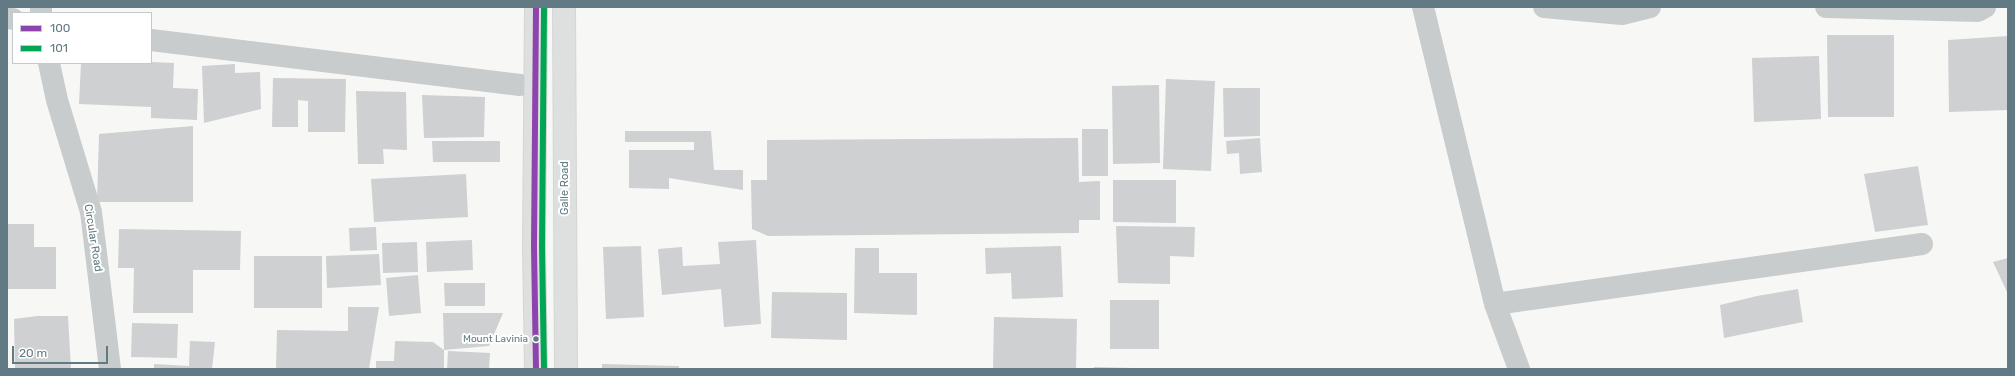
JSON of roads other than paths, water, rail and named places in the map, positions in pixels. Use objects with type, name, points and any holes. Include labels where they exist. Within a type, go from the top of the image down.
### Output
[{"type":"highway","points":[[536,7],[534,239],[536,369]]},
{"type":"highway","name":"Galle Road","points":[[564,7],[566,369]]},
{"type":"street","points":[[1423,7],[1495,304],[1519,369]]},
{"type":"street","points":[[1544,7],[1622,14],[1650,7]]},
{"type":"street","points":[[1826,7],[1978,11],[1985,7]]},
{"type":"street","points":[[152,40],[520,85]]},
{"type":"street","name":"Circular Road","points":[[49,64],[57,100],[91,212],[110,369]]},
{"type":"street","points":[[1495,304],[1922,244]]},
{"type":"place","name":"Mount Lavinia","points":[[536,339]]}]
